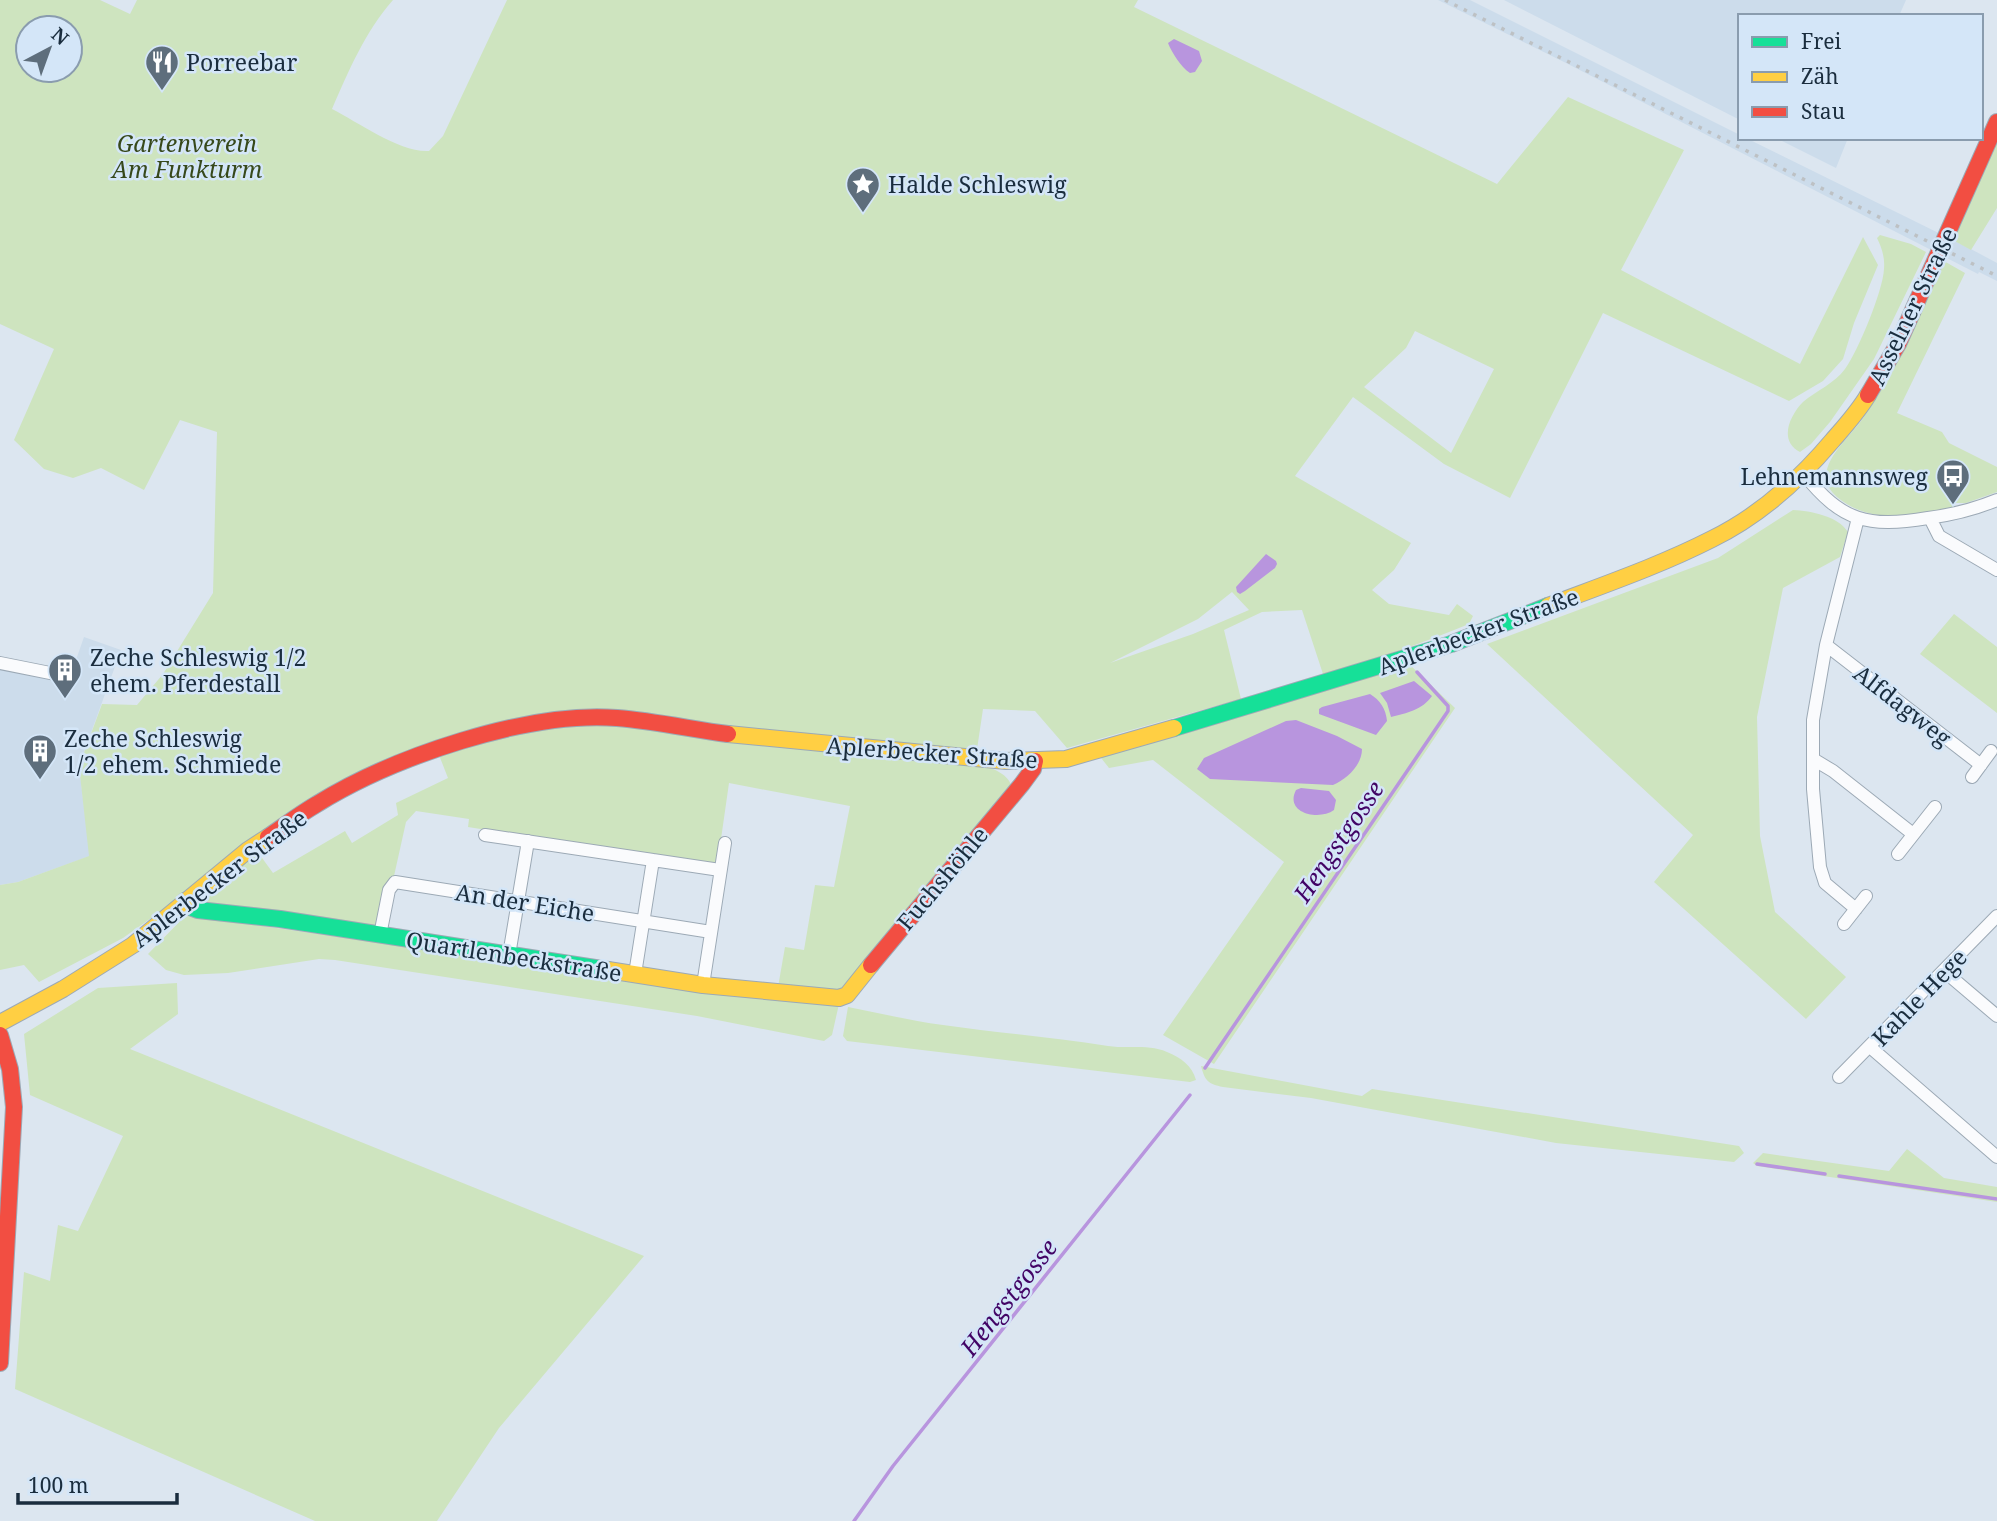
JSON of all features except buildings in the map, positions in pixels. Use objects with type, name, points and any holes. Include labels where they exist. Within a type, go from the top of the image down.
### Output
[{"type":"main road","name":"Asselner Straße","points":[[1803,473],[1834,442],[1860,409],[1883,371],[1908,322],[1997,122]]},
{"type":"main road","name":"Aplerbecker Straße","points":[[0,1023],[63,989],[133,945],[248,849],[283,825],[355,783],[447,746],[493,732],[550,720],[615,718],[763,739],[1006,761],[1035,761],[1088,755],[1451,644],[1655,565],[1737,525],[1775,498],[1803,473]]},
{"type":"main road","name":"Fuchshöhle","points":[[847,995],[1022,784],[1033,769],[1035,761]]},
{"type":"main road","name":"Quartlenbeckstraße","points":[[185,901],[190,908],[198,910],[280,919],[703,985],[839,998],[847,995]]},
{"type":"main road","points":[[0,1035],[10,1069],[14,1107],[0,1363]]},
{"type":"street","points":[[1803,473],[1828,501],[1858,518],[1878,523],[1930,518],[1997,500]]},
{"type":"street","points":[[1856,909],[1825,883],[1820,867],[1813,759],[1814,720],[1826,645],[1858,518]]},
{"type":"street","points":[[1930,518],[1934,531],[1949,543],[1997,569]]},
{"type":"street","name":"Alfdagweg","points":[[1826,645],[1981,765]]},
{"type":"street","points":[[0,663],[70,677]]},
{"type":"street","points":[[1972,777],[1992,751]]},
{"type":"street","points":[[1813,759],[1833,771],[1913,834]]},
{"type":"street","points":[[1898,854],[1935,807]]},
{"type":"street","points":[[485,835],[720,870]]},
{"type":"street","points":[[509,955],[528,841]]},
{"type":"street","points":[[703,985],[725,843]]},
{"type":"street","points":[[635,974],[653,860]]},
{"type":"street","name":"An der Eiche","points":[[380,935],[389,890],[395,882],[711,932]]},
{"type":"street","points":[[1844,924],[1866,896]]},
{"type":"street","name":"Kahle Hege","points":[[1839,1077],[1997,916]]},
{"type":"street","points":[[1944,971],[1997,1016]]},
{"type":"street","points":[[1870,1047],[1997,1157]]},
{"type":"shaded area","points":[[1438,0],[1470,0],[1738,134],[1738,140],[1750,140],[1969,248],[1997,263],[1997,281],[1979,272],[1978,274]]},
{"type":"shaded area","points":[[1504,0],[1906,0],[1900,14],[1738,14],[1738,119]]},
{"type":"shaded area","points":[[1174,39],[1199,51],[1202,61],[1195,72],[1190,73],[1174,55],[1168,43]]},
{"type":"shaded area","points":[[1780,140],[1847,140],[1836,168]]},
{"type":"shaded area","points":[[1266,554],[1276,561],[1275,568],[1245,591],[1240,594],[1237,592],[1236,587]]},
{"type":"shaded area","points":[[84,637],[121,650],[79,766],[90,856],[18,882],[0,885],[0,663],[70,677]]},
{"type":"shaded area","points":[[1414,681],[1432,696],[1419,708],[1391,717],[1387,703],[1380,693]]},
{"type":"shaded area","points":[[1370,694],[1382,705],[1387,721],[1376,735],[1319,714],[1322,707]]},
{"type":"shaded area","points":[[1296,720],[1362,749],[1353,771],[1333,785],[1210,779],[1197,769],[1204,758],[1286,721]]},
{"type":"shaded area","points":[[1301,788],[1329,791],[1336,800],[1334,810],[1312,815],[1299,809],[1294,798],[1296,790]]},
{"type":"green space","name":"Gartenverein Am Funkturm","points":[[0,0],[100,0],[130,14],[137,0],[393,0],[366,38],[332,109],[392,142],[429,151],[443,136],[507,0],[1138,0],[1134,7],[1497,184],[1568,97],[1684,150],[1621,270],[1800,364],[1863,237],[1878,265],[1854,323],[1843,359],[1823,381],[1789,401],[1603,313],[1510,498],[1444,464],[1353,397],[1295,476],[1411,543],[1394,570],[1372,590],[1389,604],[1449,615],[1457,604],[1473,616],[1469,624],[1397,651],[1323,674],[1302,610],[1262,612],[1224,630],[1241,699],[1067,748],[1035,711],[983,709],[976,756],[571,717],[403,761],[213,874],[123,938],[39,982],[24,965],[0,970],[0,885],[18,882],[89,856],[79,766],[102,704],[137,705],[163,674],[213,593],[217,432],[180,420],[144,490],[101,468],[73,478],[44,469],[14,440],[54,349],[0,324]],"holes":[[[1415,331],[1494,369],[1451,453],[1364,387],[1406,348]],[[1232,592],[1249,610],[1193,634],[1110,663],[1198,619]]]},
{"type":"green space","points":[[1997,136],[1997,208],[1971,250],[1951,239]]},
{"type":"green space","points":[[1880,235],[1911,244],[1926,252],[1874,359],[1830,422],[1811,444],[1800,452],[1793,447],[1788,435],[1794,414],[1803,402],[1831,383],[1845,369],[1875,306],[1884,265],[1877,238]]},
{"type":"green space","points":[[1942,260],[1965,273],[1897,413],[1942,432],[1949,443],[1997,467],[1997,492],[1924,514],[1894,516],[1864,512],[1837,497],[1828,487],[1828,467],[1885,383],[1906,343]]},
{"type":"green space","points":[[1793,510],[1831,518],[1848,532],[1840,557],[1783,588],[1757,717],[1760,836],[1775,912],[1846,977],[1806,1019],[1654,882],[1693,835],[1487,644],[1718,558]]},
{"type":"green space","points":[[1954,614],[1997,647],[1997,713],[1920,654]]},
{"type":"green space","points":[[1409,664],[1455,708],[1214,1064],[1163,1035],[1284,862],[1153,760],[1109,768],[1098,754]]},
{"type":"green space","points":[[597,723],[975,762],[1002,774],[1012,787],[838,993],[778,987],[785,947],[804,950],[815,885],[834,887],[850,806],[729,783],[717,867],[468,827],[469,819],[416,811],[406,822],[394,876],[385,889],[376,932],[199,905],[198,899],[257,851],[273,873],[345,831],[352,843],[398,815],[396,803],[448,778],[439,755],[538,728]]},
{"type":"green space","points":[[186,915],[506,961],[839,1004],[832,1035],[824,1041],[697,1016],[335,960],[319,959],[228,973],[184,975],[166,970],[148,954]]},
{"type":"green space","points":[[177,983],[178,1014],[130,1049],[644,1256],[499,1428],[437,1521],[315,1521],[15,1389],[24,1272],[50,1281],[58,1225],[78,1231],[123,1136],[30,1095],[24,1034],[98,988]]},
{"type":"green space","points":[[848,1007],[964,1028],[1160,1050],[1185,1063],[1196,1080],[1190,1082],[847,1041],[843,1036]]},
{"type":"green space","points":[[1201,1066],[1362,1096],[1372,1089],[1739,1146],[1744,1153],[1734,1162],[1556,1143],[1311,1098],[1223,1087],[1208,1081]]},
{"type":"green space","points":[[1907,1149],[1944,1178],[1997,1187],[1997,1202],[1757,1166],[1753,1163],[1763,1153],[1889,1171]]},
{"type":"waterway","name":"Hengstgosse","points":[[1205,1068],[1448,711],[1448,706],[1417,672]]},
{"type":"waterway","name":"Hengstgosse","points":[[854,1521],[893,1466],[1190,1095]]},
{"type":"waterway","points":[[1757,1164],[1825,1174]]},
{"type":"waterway","points":[[1839,1176],[1997,1199]]},
{"type":"railway","points":[[1445,0],[1997,276]]},
{"type":"traffic: fast","points":[[1174,728],[1451,644],[1548,606]]},
{"type":"traffic: fast","points":[[185,901],[198,910],[280,919],[608,970]]},
{"type":"traffic: slow","points":[[1548,606],[1672,558],[1745,520],[1806,470],[1868,395]]},
{"type":"traffic: slow","points":[[728,734],[1006,761],[1066,759],[1174,728]]},
{"type":"traffic: slow","points":[[0,1023],[63,989],[133,945],[248,850],[268,837]]},
{"type":"traffic: slow","points":[[608,970],[703,985],[839,998],[847,995],[871,965]]},
{"type":"traffic: jam","points":[[1868,395],[1898,344],[1997,122]]},
{"type":"traffic: jam","points":[[268,837],[317,804],[383,770],[422,754],[503,730],[543,722],[617,718],[728,734]]},
{"type":"traffic: jam","points":[[871,965],[1022,784],[1033,769],[1035,761]]},
{"type":"traffic: jam","points":[[0,1035],[10,1069],[14,1107],[0,1363]]},
{"type":"place","name":"Porreebar","points":[[162,92]]},
{"type":"place","name":"Halde Schleswig","points":[[863,214]]},
{"type":"place","name":"Lehnemannsweg","points":[[1953,506]]},
{"type":"place","name":"Zeche Schleswig 1/2 ehem. Pferdestall","points":[[65,700]]},
{"type":"place","name":"Zeche Schleswig 1/2 ehem. Schmiede","points":[[40,781]]}]
